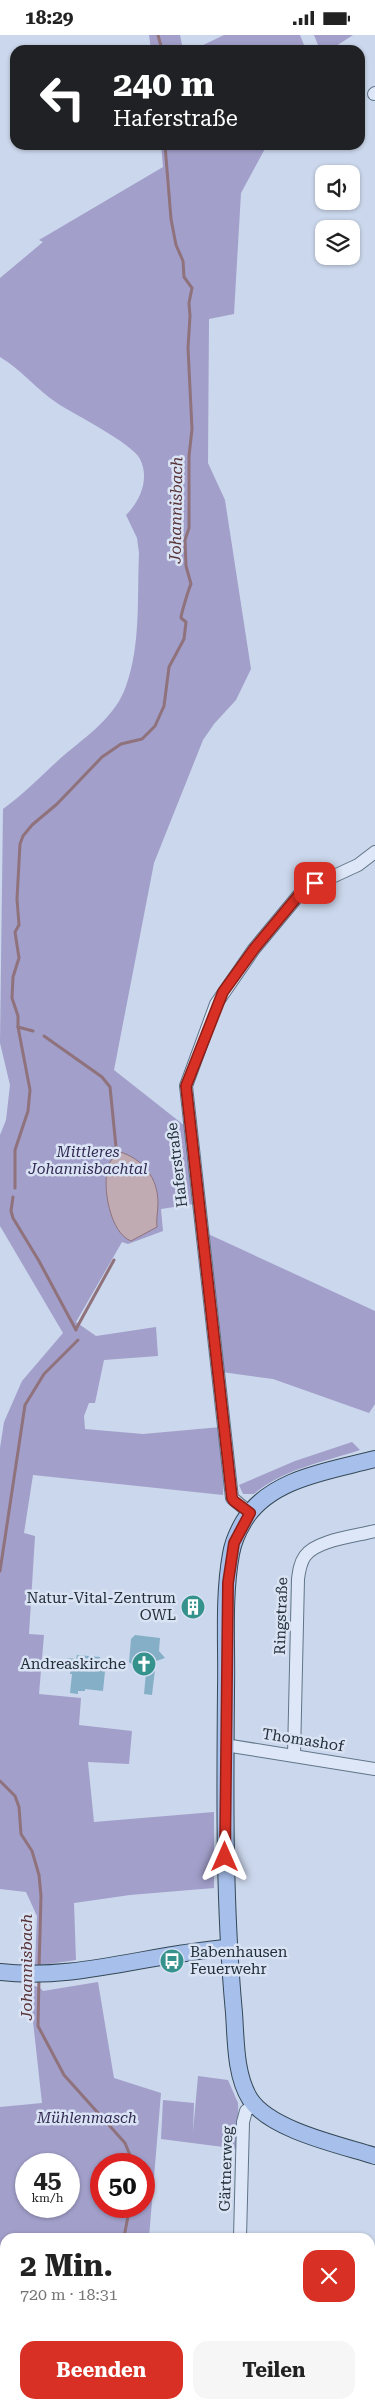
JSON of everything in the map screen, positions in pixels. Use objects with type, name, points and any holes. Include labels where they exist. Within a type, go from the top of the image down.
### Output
[{"type":"main road","points":[[375,1459],[314,1475],[291,1483],[274,1492],[250,1513],[238,1533],[229,1571],[225,1849],[228,1948],[239,2064],[244,2087],[254,2104],[264,2114],[292,2129],[375,2157]]},
{"type":"main road","points":[[0,1972],[46,1975],[196,1950],[228,1948]]},
{"type":"street","name":"Haferstraße","points":[[250,1513],[232,1498],[186,1086],[216,1004],[254,949],[298,896],[308,888],[358,865],[375,852]]},
{"type":"street","name":"Ringstraße","points":[[294,1755],[298,1579],[300,1566],[305,1555],[326,1542],[375,1531]]},
{"type":"street","name":"Thomashof","points":[[226,1745],[375,1769]]},
{"type":"street","name":"Gärtnerweg","points":[[240,2233],[243,2122],[246,2111],[254,2104]]},
{"type":"green space","points":[[149,35],[180,35],[182,45],[150,45]]},
{"type":"green space","points":[[224,35],[300,35],[304,45],[203,45]]},
{"type":"green space","points":[[314,35],[353,35],[338,45],[318,45]]},
{"type":"green space","name":"Mittleres Johannisbachtal","points":[[161,150],[264,150],[241,193],[234,314],[209,319],[208,463],[225,500],[251,669],[236,700],[214,724],[203,740],[154,863],[114,1070],[185,1126],[194,1204],[161,1209],[163,1231],[128,1244],[122,1242],[76,1322],[96,1336],[156,1327],[158,1356],[104,1360],[95,1403],[89,1403],[84,1416],[85,1429],[143,1434],[221,1427],[225,1466],[223,1495],[33,1475],[24,1533],[35,1536],[29,1634],[44,1635],[39,1694],[81,1698],[79,1725],[132,1731],[129,1764],[88,1762],[94,1822],[214,1812],[214,1888],[130,1895],[74,1903],[76,1960],[35,1966],[37,1916],[26,1892],[0,1889],[0,1448],[4,1422],[22,1381],[63,1333],[0,1226],[0,1135],[6,1120],[10,1085],[0,1043],[3,809],[100,725],[115,707],[126,686],[131,670],[136,638],[139,553],[137,538],[126,515],[136,503],[144,482],[144,474],[140,459],[135,452],[102,429],[57,403],[15,367],[0,357],[0,278],[43,242],[39,240],[163,167]]},
{"type":"green space","points":[[206,1233],[375,1311],[375,1404],[369,1413],[273,1379],[222,1372]]},
{"type":"green space","points":[[352,1442],[360,1450],[291,1472],[265,1485],[254,1494],[243,1494],[239,1485],[295,1461]]},
{"type":"green space","name":"Mühlenmasch","points":[[98,1982],[114,2078],[161,2093],[155,2165],[155,2153],[90,2153],[90,2218],[151,2218],[149,2233],[0,2233],[0,2107],[42,2103],[29,1985],[39,1987],[43,1991]]},
{"type":"green space","points":[[198,2076],[228,2080],[238,2103],[239,2149],[161,2139],[163,2100],[194,2103],[193,2132]]},
{"type":"shaded area","points":[[120,1152],[136,1159],[148,1171],[157,1194],[157,1227],[131,1241],[118,1229],[109,1209],[107,1197],[106,1176],[108,1167],[111,1160]]},
{"type":"building","name":"Natur-Vital-Zentrum OWL","points":[[188,1597],[201,1599],[199,1616],[185,1615]]},
{"type":"building","name":"Andreaskirche","points":[[135,1635],[160,1638],[159,1651],[165,1658],[156,1661],[152,1695],[144,1694],[146,1673],[142,1667],[135,1667],[129,1662],[131,1639]]},
{"type":"building","points":[[77,1655],[100,1657],[98,1670],[105,1671],[103,1691],[85,1689],[85,1691],[78,1691],[78,1694],[70,1693],[72,1674],[70,1674],[71,1667],[66,1666],[67,1658],[76,1659]]},
{"type":"waterway","name":"Johannisbach","points":[[158,35],[161,45]]},
{"type":"waterway","name":"Johannisbach","points":[[33,1031],[18,1027],[18,1016],[12,998],[13,977],[19,958],[15,932],[19,925],[17,899],[20,844],[23,836],[102,757],[121,744],[142,739],[155,726],[164,706],[169,667],[184,639],[186,622],[181,618],[191,584],[186,566],[185,540],[189,528],[189,456],[192,429],[188,348],[189,303],[192,288],[184,277],[183,261],[176,245],[171,219],[165,150]]},
{"type":"waterway","points":[[15,1188],[15,1150],[28,1111],[30,1090],[18,1027]]},
{"type":"waterway","name":"Johannisbach","points":[[44,1036],[102,1077],[110,1087],[117,1157]]},
{"type":"waterway","points":[[13,1197],[11,1211],[13,1218],[39,1261],[76,1330]]},
{"type":"waterway","name":"Johannisbach","points":[[76,1329],[114,1260]]},
{"type":"waterway","name":"Johannisbach","points":[[0,1571],[25,1405],[44,1374],[78,1340]]},
{"type":"waterway","name":"Johannisbach","points":[[0,1781],[15,1796],[19,1807],[21,1834],[32,1851],[39,1875],[41,1896],[39,1969]]},
{"type":"waterway","name":"Johannisbach","points":[[39,1978],[38,2026],[64,2075],[125,2143],[129,2153]]},
{"type":"waterway","name":"Johannisbach","points":[[125,2233],[128,2218]]},
{"type":"place","name":"Natur-Vital-Zentrum OWL","points":[[193,1607]]},
{"type":"place","name":"Andreaskirche","points":[[144,1664]]},
{"type":"place","name":"Babenhausen Feuerwehr","points":[[172,1961]]},
{"type":"route","points":[[225,1857],[228,1583],[234,1543],[250,1513],[232,1498],[187,1112],[186,1086],[216,1004],[223,992],[254,949],[298,896],[315,883]]}]
